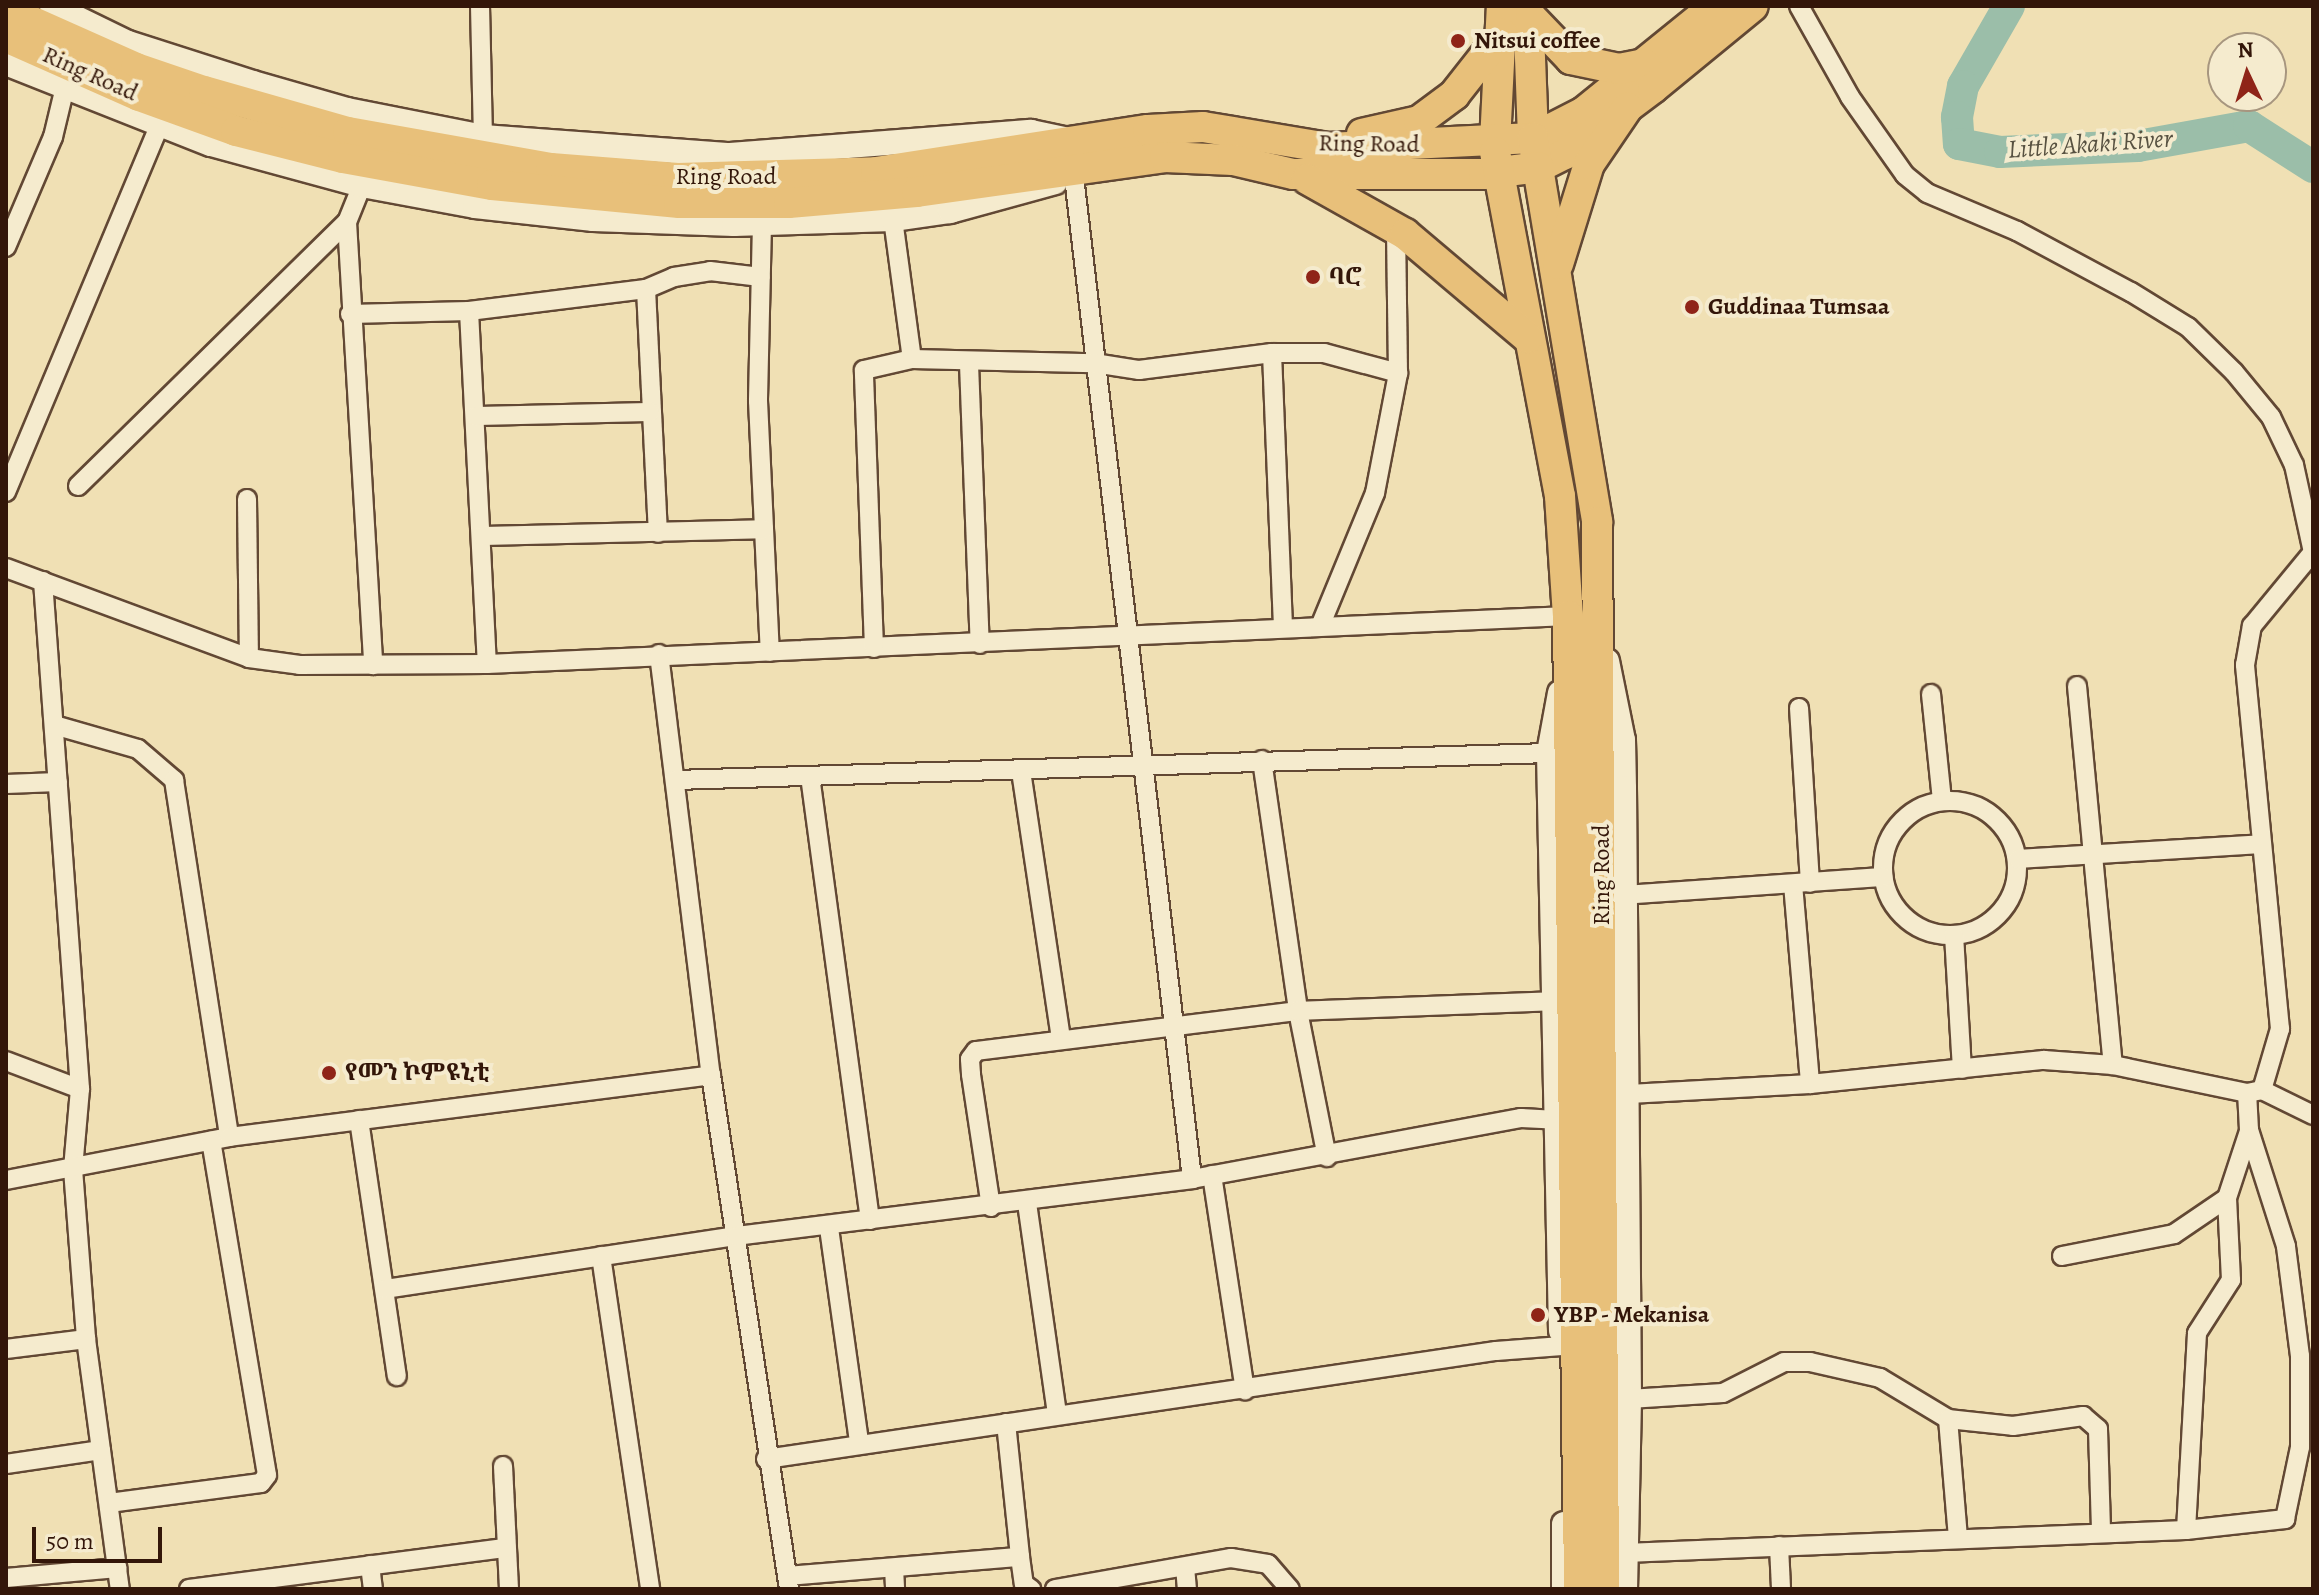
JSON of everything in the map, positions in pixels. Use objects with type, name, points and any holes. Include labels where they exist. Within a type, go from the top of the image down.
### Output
[{"type":"main road","points":[[1536,152],[1715,6]]},
{"type":"main road","points":[[1536,152],[1565,154],[1753,6]]},
{"type":"main road","name":"Ring Road","points":[[6,10],[136,68],[233,99],[348,132],[551,168],[678,178],[771,178],[1078,161],[1195,158],[1293,174],[1456,174],[1496,173],[1536,152]]},
{"type":"main road","points":[[1293,141],[1359,135],[1419,121],[1454,95],[1515,15],[1571,59],[1619,69],[1645,64]]},
{"type":"main road","name":"Ring Road","points":[[1515,15],[1481,143],[1496,173],[1560,496],[1568,616],[1579,1589]]},
{"type":"main road","name":"Ring Road","points":[[1515,15],[1555,282],[1597,522],[1601,637],[1604,1589]]},
{"type":"main road","name":"Ring Road","points":[[6,37],[139,96],[236,131],[343,158],[492,185],[679,203],[789,203],[917,192],[1078,161],[1203,127],[1328,148],[1481,143],[1536,152]]},
{"type":"main road","points":[[1555,282],[1589,164],[1627,108]]},
{"type":"main road","points":[[1293,174],[1324,184],[1396,229],[1528,338]]},
{"type":"street","points":[[52,6],[128,43],[253,83],[347,110],[483,137],[730,155],[1031,132],[1078,161]]},
{"type":"street","points":[[480,6],[483,137]]},
{"type":"street","points":[[1799,6],[1877,140],[1916,184],[2131,292],[2188,327],[2234,372],[2271,417],[2294,465],[2313,552],[2252,626],[2245,665],[2280,1029],[2255,1092],[2249,1130],[2227,1198],[2231,1280],[2197,1333],[2186,1530]]},
{"type":"street","points":[[6,63],[159,127],[362,185],[475,206],[593,219],[762,223],[893,219],[963,208],[1078,161]]},
{"type":"street","points":[[6,247],[15,207],[53,137],[65,87]]},
{"type":"street","points":[[6,492],[159,127]]},
{"type":"street","points":[[1078,161],[1094,363],[1192,1179]]},
{"type":"street","points":[[78,486],[347,222],[362,185]]},
{"type":"street","points":[[893,219],[912,359]]},
{"type":"street","points":[[347,222],[373,665]]},
{"type":"street","points":[[762,223],[758,401],[770,652]]},
{"type":"street","points":[[1321,624],[1375,493],[1398,373],[1396,229]]},
{"type":"street","points":[[350,314],[469,311],[646,289],[674,277],[710,271],[761,277]]},
{"type":"street","points":[[646,289],[658,533]]},
{"type":"street","points":[[469,311],[487,664]]},
{"type":"street","points":[[1272,353],[1283,626]]},
{"type":"street","points":[[874,648],[864,370],[912,359],[969,364],[1094,363],[1139,370],[1272,353],[1324,353],[1398,373]]},
{"type":"street","points":[[969,364],[980,644]]},
{"type":"street","points":[[476,416],[650,412]]},
{"type":"street","points":[[247,499],[249,658]]},
{"type":"street","points":[[482,536],[764,529]]},
{"type":"street","points":[[6,568],[249,658],[300,665],[487,664],[659,654],[980,644],[1321,624],[1568,616]]},
{"type":"street","points":[[43,581],[80,1089],[73,1169],[86,1339],[120,1589]]},
{"type":"street","points":[[1601,637],[1623,740],[1623,895],[1629,1094],[1629,1399],[1625,1589]]},
{"type":"street","points":[[1564,1589],[1556,1001],[1549,753],[1568,651]]},
{"type":"street","points":[[659,654],[711,1075],[766,1459],[788,1583],[894,1568],[1020,1557]]},
{"type":"street","points":[[2077,686],[2113,1065]]},
{"type":"street","points":[[1931,694],[1942,800]]},
{"type":"street","points":[[1799,708],[1810,1084]]},
{"type":"street","points":[[54,725],[138,749],[174,780],[267,1475],[261,1483],[109,1503]]},
{"type":"street","points":[[675,780],[1021,771],[1143,763],[1549,753]]},
{"type":"street","points":[[1262,760],[1298,1011],[1327,1157]]},
{"type":"street","points":[[1021,771],[1061,1039]]},
{"type":"street","points":[[810,776],[870,1220]]},
{"type":"street","points":[[6,784],[58,782]]},
{"type":"street","points":[[1942,800],[1984,809],[2000,822],[2018,859],[2017,881],[1995,919],[1954,935],[1914,924],[1898,911],[1883,877],[1893,833],[1906,817],[1942,800]]},
{"type":"street","points":[[2018,859],[2095,857],[2261,844]]},
{"type":"street","points":[[1623,895],[1883,877]]},
{"type":"street","points":[[1954,935],[1962,1069]]},
{"type":"street","points":[[991,1207],[970,1059],[976,1051],[1298,1011],[1556,1001]]},
{"type":"street","points":[[1629,1094],[1810,1084],[2044,1060],[2113,1065],[2255,1092],[2313,1115]]},
{"type":"street","points":[[6,1061],[80,1089]]},
{"type":"street","points":[[6,1180],[220,1139],[711,1075]]},
{"type":"street","points":[[385,1289],[736,1236],[829,1228],[870,1220],[1027,1203],[1192,1179],[1327,1157],[1521,1118],[1557,1120]]},
{"type":"street","points":[[359,1120],[397,1376]]},
{"type":"street","points":[[1625,1553],[2101,1530],[2186,1530],[2285,1519],[2297,1477],[2302,1383],[2295,1308],[2276,1206],[2249,1130]]},
{"type":"street","points":[[1212,1175],[1245,1390]]},
{"type":"street","points":[[2062,1256],[2139,1245],[2174,1234],[2227,1198]]},
{"type":"street","points":[[1027,1203],[1057,1415]]},
{"type":"street","points":[[829,1228],[859,1442]]},
{"type":"street","points":[[601,1256],[650,1589]]},
{"type":"street","points":[[6,1349],[86,1339]]},
{"type":"street","points":[[766,1459],[859,1442],[1245,1390],[1496,1351],[1562,1346]]},
{"type":"street","points":[[1629,1399],[1723,1393],[1784,1362],[1810,1362],[1880,1378],[1948,1419],[2013,1426],[2092,1420],[2098,1429],[2101,1530]]},
{"type":"street","points":[[1948,1419],[1958,1537]]},
{"type":"street","points":[[1006,1423],[1024,1584],[1031,1589]]},
{"type":"street","points":[[6,1464],[101,1450]]},
{"type":"street","points":[[503,1466],[504,1548],[509,1589]]},
{"type":"street","points":[[1779,1546],[1781,1589]]},
{"type":"street","points":[[189,1589],[504,1548]]},
{"type":"street","points":[[1055,1589],[1250,1558],[1268,1564],[1290,1589]]},
{"type":"street","points":[[370,1565],[373,1589]]},
{"type":"street","points":[[1185,1567],[1187,1589]]},
{"type":"street","points":[[6,1578],[118,1568]]},
{"type":"street","points":[[894,1568],[895,1589]]},
{"type":"waterway","name":"Little Akaki River","points":[[2009,6],[1963,86],[1957,117],[1959,144],[2000,152],[2138,146],[2249,126],[2313,167]]},
{"type":"place","name":"Nitsui coffee","points":[[1458,41]]},
{"type":"place","name":"ባሮ","points":[[1313,277]]},
{"type":"place","name":"Guddinaa Tumsaa","points":[[1692,307]]},
{"type":"place","name":"የመን ኮምዩኒቲ","points":[[329,1073]]},
{"type":"place","name":"YBP - Mekanisa","points":[[1538,1315]]}]
